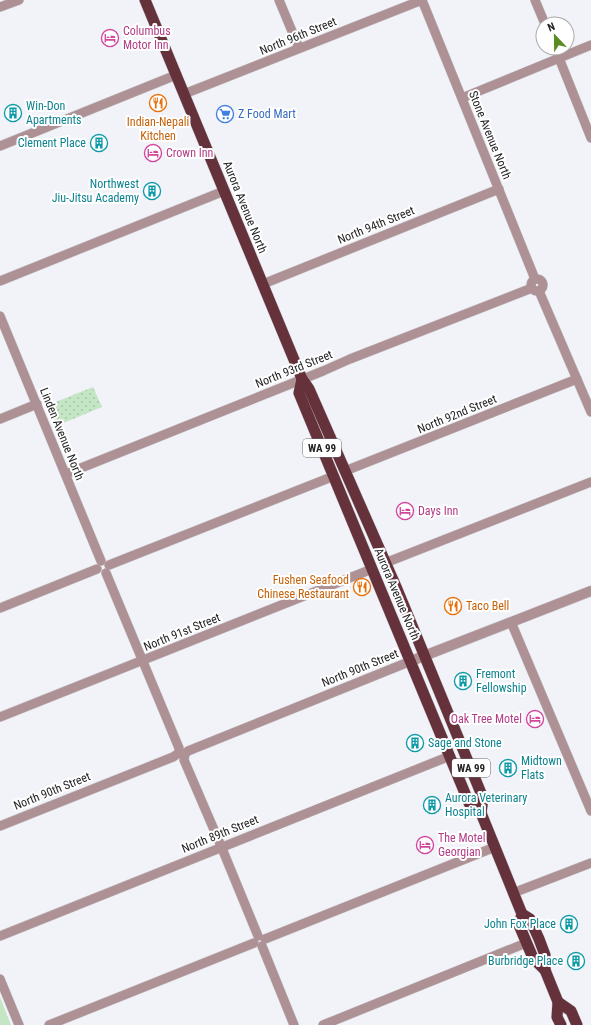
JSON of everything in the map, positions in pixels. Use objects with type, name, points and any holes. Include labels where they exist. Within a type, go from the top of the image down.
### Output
[{"type":"highway","name":"Aurora Avenue North","points":[[145,0],[302,379],[309,389],[425,656],[483,798],[481,813]]},
{"type":"highway","name":"Aurora Avenue North","points":[[302,379],[299,393],[469,803],[481,813],[522,914],[530,919],[539,939],[545,955],[545,970],[558,1002],[557,1017],[561,1025]]},
{"type":"highway","points":[[350,515],[360,520],[369,540],[376,541]]},
{"type":"highway","name":"Aurora Avenue North","points":[[522,914],[519,925],[526,943],[533,958],[545,970]]},
{"type":"highway","name":"Aurora Avenue North","points":[[558,1002],[571,1011],[577,1025]]},
{"type":"street","points":[[0,8],[18,0]]},
{"type":"street","points":[[279,0],[299,48]]},
{"type":"street","name":"North 96th Street","points":[[184,94],[422,0]]},
{"type":"street","name":"Stone Avenue North","points":[[422,0],[499,189],[535,286],[591,412]]},
{"type":"street","points":[[536,0],[542,16]]},
{"type":"street","points":[[462,98],[591,45]]},
{"type":"street","points":[[559,56],[591,138]]},
{"type":"street","points":[[0,146],[176,75]]},
{"type":"street","name":"North 94th Street","points":[[263,284],[499,189]]},
{"type":"street","points":[[0,281],[224,190]]},
{"type":"street","name":"North 93rd Street","points":[[66,474],[356,356],[535,286]]},
{"type":"street","name":"Linden Avenue North","points":[[0,316],[103,567],[184,760],[222,846],[294,1025]]},
{"type":"street","name":"North 92nd Street","points":[[345,471],[577,379]]},
{"type":"street","points":[[0,419],[37,404]]},
{"type":"street","points":[[0,608],[334,476]]},
{"type":"street","points":[[385,563],[591,482]]},
{"type":"street","name":"North 91st Street","points":[[0,717],[372,569]]},
{"type":"street","name":"North 90th Street","points":[[0,826],[411,661],[591,591]]},
{"type":"street","points":[[511,622],[591,811]]},
{"type":"street","name":"North 89th Street","points":[[0,936],[450,756]]},
{"type":"street","points":[[49,1025],[496,847]]},
{"type":"street","points":[[513,893],[591,863]]},
{"type":"street","points":[[323,1025],[526,943]]},
{"type":"street","points":[[0,979],[19,1025]]},
{"type":"green space","points":[[93,387],[102,407],[56,426],[48,405]]},
{"type":"green space","points":[[0,997],[11,1025],[0,1025]]},
{"type":"place","name":"Columbus Motor Inn","points":[[110,38]]},
{"type":"place","name":"Indian-Nepali Kitchen","points":[[158,103]]},
{"type":"place","name":"Win-Don Apartments","points":[[13,113]]},
{"type":"place","name":"Z Food Mart","points":[[225,114]]},
{"type":"place","name":"Clement Place","points":[[99,143]]},
{"type":"place","name":"Crown Inn","points":[[153,153]]},
{"type":"place","name":"Northwest Jiu-Jitsu Academy","points":[[152,191]]},
{"type":"place","name":"Days Inn","points":[[405,511]]},
{"type":"place","name":"Fushen Seafood Chinese Restaurant","points":[[362,587]]},
{"type":"place","name":"Taco Bell","points":[[453,606]]},
{"type":"place","name":"Fremont Fellowship","points":[[463,681]]},
{"type":"place","name":"Oak Tree Motel","points":[[535,719]]},
{"type":"place","name":"Sage and Stone","points":[[415,743]]},
{"type":"place","name":"Midtown Flats","points":[[508,768]]},
{"type":"place","name":"Aurora Veterinary Hospital","points":[[432,805]]},
{"type":"place","name":"The Motel Georgian","points":[[425,845]]},
{"type":"place","name":"John Fox Place","points":[[569,924]]},
{"type":"place","name":"Burbridge Place","points":[[576,961]]}]
